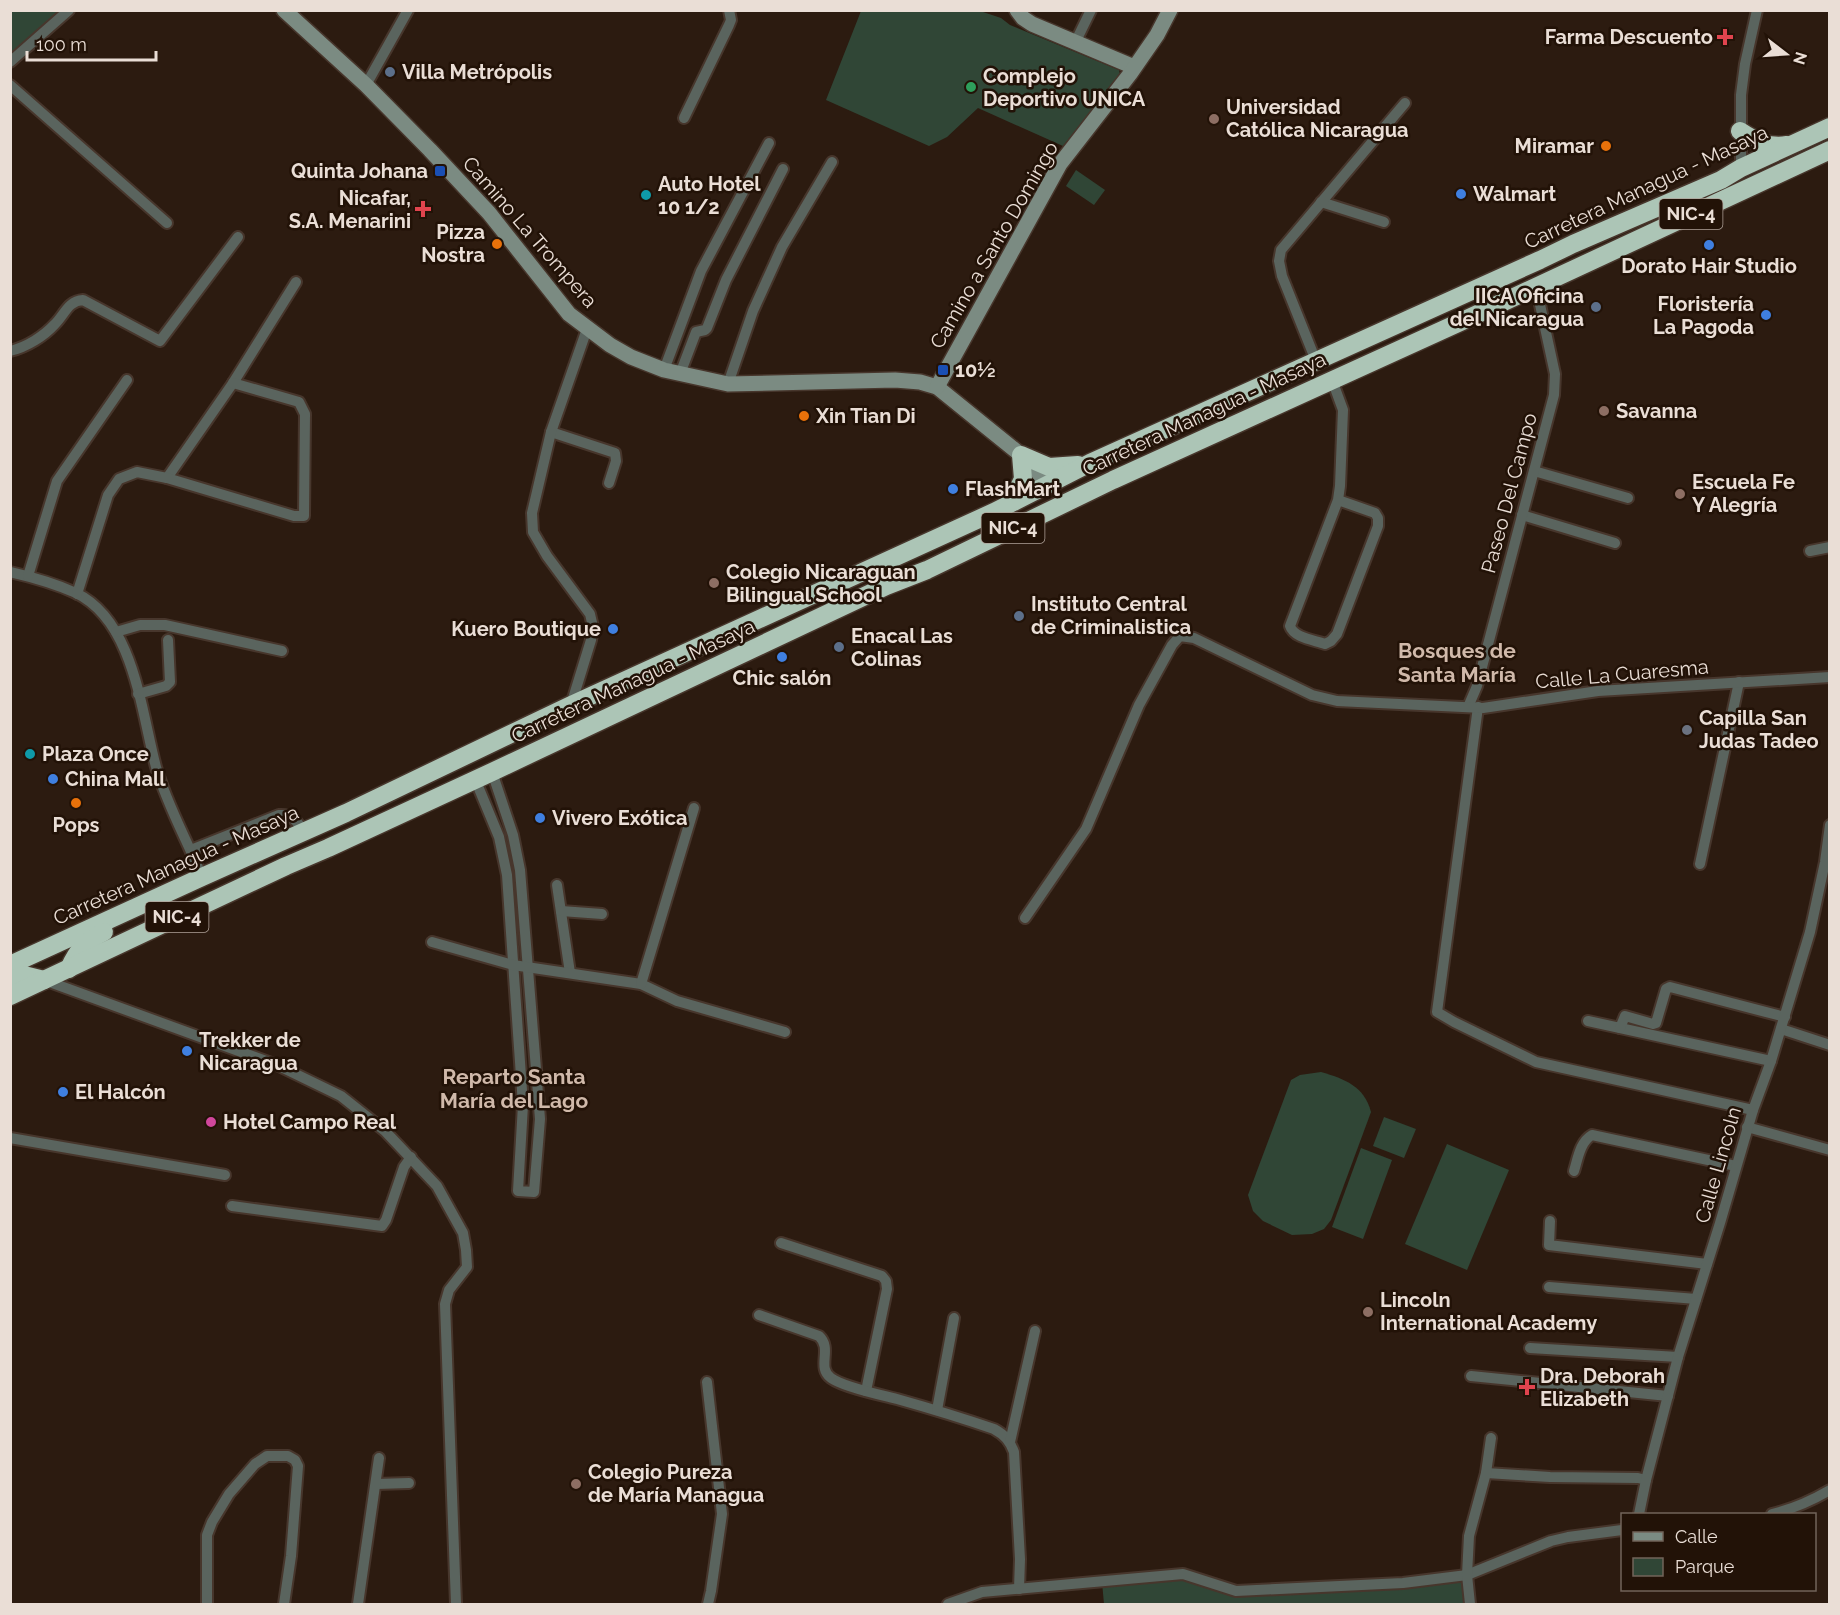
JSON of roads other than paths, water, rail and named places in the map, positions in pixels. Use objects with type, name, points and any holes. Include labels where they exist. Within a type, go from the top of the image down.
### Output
[{"type":"highway","name":"Carretera Managua - Masaya","points":[[10,965],[304,832],[571,705],[1012,502],[1090,463],[1573,244],[1721,180],[1741,168],[1830,127]]},
{"type":"highway","points":[[1740,131],[1766,145],[1777,147],[1795,144]]},
{"type":"highway","points":[[1692,214],[1699,207],[1723,195],[1736,182],[1741,168],[1755,173],[1762,172],[1823,153]]},
{"type":"highway","name":"Carretera Managua - Masaya","points":[[10,996],[886,586],[927,570],[1113,480],[1823,153]]},
{"type":"highway","points":[[1573,244],[1565,260],[1569,265],[1580,266]]},
{"type":"highway","points":[[1540,260],[1554,265],[1556,269],[1552,278]]},
{"type":"highway","points":[[1012,502],[1023,479],[1021,455],[1049,467],[1069,467],[1090,463]]},
{"type":"highway","points":[[927,570],[933,560],[1017,521],[1033,507],[1046,484],[1078,486],[1113,480]]},
{"type":"highway","points":[[286,866],[300,844],[304,832],[314,842],[328,848]]},
{"type":"highway","points":[[69,969],[76,953],[90,939],[172,899],[199,878]]},
{"type":"highway","points":[[10,981],[24,975],[44,980]]},
{"type":"street","points":[[10,62],[69,10]]},
{"type":"street","name":"Camino La Trompera","points":[[284,10],[366,85],[430,150],[489,213],[563,306],[587,329],[610,345],[631,357],[664,370],[728,384],[895,381],[920,382],[937,387]]},
{"type":"street","points":[[366,85],[408,10]]},
{"type":"street","points":[[1017,10],[1032,24],[1134,67]]},
{"type":"street","points":[[1075,43],[1091,10]]},
{"type":"street","name":"Camino a Santo Domingo","points":[[937,387],[1060,164],[1157,35],[1170,10]]},
{"type":"street","points":[[1741,168],[1741,95],[1745,64],[1757,10]]},
{"type":"street","points":[[684,118],[732,14]]},
{"type":"street","points":[[10,85],[166,223]]},
{"type":"street","points":[[1316,361],[1282,276],[1279,261],[1281,250],[1405,103]]},
{"type":"street","points":[[664,370],[701,271],[768,143]]},
{"type":"street","points":[[728,384],[753,311],[782,247],[832,162]]},
{"type":"street","points":[[680,374],[696,332],[707,328],[726,280],[783,170]]},
{"type":"street","points":[[1321,202],[1384,222]]},
{"type":"street","points":[[10,351],[26,346],[40,337],[55,324],[70,304],[77,300],[83,300],[160,340],[238,237]]},
{"type":"street","points":[[167,478],[233,383],[296,282]]},
{"type":"street","name":"Paseo Del Campo","points":[[1534,287],[1539,300],[1555,374],[1554,395],[1473,707],[1437,1012],[1536,1062],[1753,1110]]},
{"type":"street","points":[[571,705],[593,627],[590,614],[547,556],[533,532],[532,513],[551,432],[587,329]]},
{"type":"street","points":[[28,576],[57,481],[127,380]]},
{"type":"street","points":[[1332,380],[1343,410],[1338,500],[1290,626],[1295,634],[1324,644],[1337,634],[1378,526],[1375,513],[1338,500]]},
{"type":"street","points":[[77,594],[108,495],[119,479],[137,472],[167,478],[294,516],[304,516],[305,414],[299,402],[233,383]]},
{"type":"street","points":[[937,387],[1021,455],[1046,484]]},
{"type":"street","points":[[551,432],[615,453],[616,461],[609,483]]},
{"type":"street","points":[[1534,471],[1628,498]]},
{"type":"street","points":[[1522,515],[1615,543]]},
{"type":"street","points":[[1810,551],[1830,547]]},
{"type":"street","points":[[10,572],[28,576],[77,594],[95,607],[116,632],[130,666],[159,777],[191,850],[199,878]]},
{"type":"street","points":[[116,632],[140,625],[165,626],[282,651]]},
{"type":"street","name":"Calle La Cuaresma","points":[[1025,918],[1086,829],[1139,705],[1172,645],[1180,636],[1194,638],[1312,695],[1336,701],[1473,707],[1598,691],[1830,677]]},
{"type":"street","points":[[138,694],[166,686],[170,682],[168,640]]},
{"type":"street","points":[[1700,864],[1739,682]]},
{"type":"street","points":[[483,776],[513,836],[520,870],[540,1119],[534,1192],[518,1191],[523,1105],[507,875],[483,776]]},
{"type":"street","points":[[641,984],[694,808]]},
{"type":"street","points":[[191,850],[279,815],[287,814],[293,818],[304,832]]},
{"type":"street","name":"Calle Lincoln","points":[[1639,1513],[1678,1358],[1747,1127],[1772,1062],[1810,932],[1825,862],[1830,825]]},
{"type":"street","points":[[557,885],[570,973]]},
{"type":"street","points":[[561,910],[602,914]]},
{"type":"street","points":[[432,942],[513,966],[641,984],[677,1002],[785,1032]]},
{"type":"street","points":[[69,969],[73,991]]},
{"type":"street","points":[[44,980],[277,1065],[340,1096],[385,1131],[437,1186],[463,1233],[466,1250],[466,1267],[449,1290],[445,1304],[456,1605]]},
{"type":"street","points":[[1620,1028],[1625,1016],[1656,1023],[1666,989],[1670,987],[1785,1017]]},
{"type":"street","points":[[1588,1022],[1772,1062]]},
{"type":"street","points":[[1782,1029],[1830,1045]]},
{"type":"street","points":[[1747,1127],[1830,1150]]},
{"type":"street","points":[[1574,1171],[1582,1144],[1592,1136],[1737,1166]]},
{"type":"street","points":[[10,1138],[225,1175]]},
{"type":"street","points":[[232,1206],[382,1226],[404,1167],[411,1157]]},
{"type":"street","points":[[1550,1221],[1549,1245],[1707,1264]]},
{"type":"street","points":[[780,1244],[882,1276],[886,1281],[887,1288],[866,1391]]},
{"type":"street","points":[[1549,1287],[1696,1299]]},
{"type":"street","points":[[759,1315],[819,1336],[824,1340],[826,1346],[825,1371],[829,1377],[866,1391],[936,1410],[1003,1434],[1010,1442],[1014,1452],[1020,1558],[1019,1589]]},
{"type":"street","points":[[936,1410],[954,1318]]},
{"type":"street","points":[[1010,1442],[1035,1331]]},
{"type":"street","points":[[1530,1348],[1678,1358]]},
{"type":"street","points":[[1471,1376],[1668,1396]]},
{"type":"street","points":[[707,1382],[722,1514],[708,1605]]},
{"type":"street","points":[[1470,1605],[1467,1575],[1470,1536],[1486,1473],[1491,1438]]},
{"type":"street","points":[[207,1605],[207,1536],[212,1522],[229,1494],[255,1464],[267,1456],[277,1455],[288,1456],[296,1461],[298,1466],[291,1556],[284,1605]]},
{"type":"street","points":[[358,1605],[379,1458]]},
{"type":"street","points":[[1486,1473],[1646,1480]]},
{"type":"street","points":[[376,1484],[409,1483]]},
{"type":"street","points":[[1779,1513],[1814,1500],[1830,1490]]},
{"type":"street","points":[[948,1605],[982,1592],[1183,1574],[1236,1590],[1403,1583],[1467,1575],[1551,1541],[1621,1530]]},
{"type":"place","name":"Farma Descuento","points":[[1725,37]]},
{"type":"place","name":"Villa Metrópolis","points":[[390,72]]},
{"type":"place","name":"Complejo Deportivo UNICA","points":[[971,87]]},
{"type":"place","name":"Universidad Católica Nicaragua","points":[[1214,119]]},
{"type":"place","name":"Miramar","points":[[1606,146]]},
{"type":"place","name":"Quinta Johana","points":[[440,171]]},
{"type":"place","name":"Walmart","points":[[1461,194]]},
{"type":"place","name":"Auto Hotel 10 1/2","points":[[646,195]]},
{"type":"place","name":"Nicafar, S.A. Menarini","points":[[423,209]]},
{"type":"place","name":"Pizza Nostra","points":[[497,244]]},
{"type":"place","name":"Dorato Hair Studio","points":[[1709,245]]},
{"type":"place","name":"IICA Oficina del Nicaragua","points":[[1596,307]]},
{"type":"place","name":"Floristería La Pagoda","points":[[1766,315]]},
{"type":"place","name":"10½","points":[[943,370]]},
{"type":"place","name":"Savanna","points":[[1604,411]]},
{"type":"place","name":"Xin Tian Di","points":[[804,416]]},
{"type":"place","name":"FlashMart","points":[[953,489]]},
{"type":"place","name":"Escuela Fe Y Alegría","points":[[1680,494]]},
{"type":"place","name":"Colegio Nicaraguan Bilingual School","points":[[714,583]]},
{"type":"place","name":"Instituto Central de Criminalistica","points":[[1019,616]]},
{"type":"place","name":"Kuero Boutique","points":[[613,629]]},
{"type":"place","name":"Enacal Las Colinas","points":[[839,647]]},
{"type":"place","name":"Chic salón","points":[[782,657]]},
{"type":"place","name":"Capilla San Judas Tadeo","points":[[1687,730]]},
{"type":"place","name":"Plaza Once","points":[[30,754]]},
{"type":"place","name":"China Mall","points":[[53,779]]},
{"type":"place","name":"Pops","points":[[76,803]]},
{"type":"place","name":"Vivero Exótica","points":[[540,818]]},
{"type":"place","name":"Trekker de Nicaragua","points":[[187,1051]]},
{"type":"place","name":"El Halcón","points":[[63,1092]]},
{"type":"place","name":"Hotel Campo Real","points":[[211,1122]]},
{"type":"place","name":"Lincoln International Academy","points":[[1368,1312]]},
{"type":"place","name":"Dra. Deborah Elizabeth","points":[[1527,1387]]},
{"type":"place","name":"Colegio Pureza de María Managua","points":[[576,1484]]},
{"type":"district","name":"Bosques de Santa María","points":[[1457,663]]},
{"type":"district","name":"Reparto Santa María del Lago","points":[[514,1089]]}]
